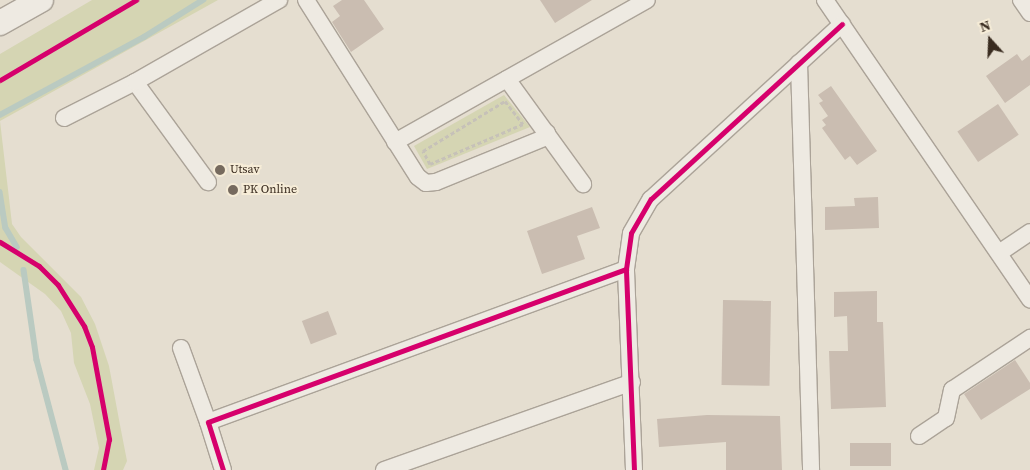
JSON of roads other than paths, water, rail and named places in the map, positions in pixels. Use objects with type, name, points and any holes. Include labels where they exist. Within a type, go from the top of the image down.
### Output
[{"type":"main road","points":[[0,23],[40,0]]},
{"type":"street","points":[[64,118],[135,82],[279,0]]},
{"type":"street","points":[[306,0],[395,142],[418,177],[426,183],[436,182],[544,138],[547,133]]},
{"type":"street","points":[[395,142],[647,0]]},
{"type":"street","points":[[825,0],[1030,299]]},
{"type":"street","points":[[634,470],[632,382],[626,269],[631,233],[651,199],[842,24]]},
{"type":"street","points":[[799,63],[811,470]]},
{"type":"street","points":[[507,79],[583,184]]},
{"type":"street","points":[[135,82],[208,182]]},
{"type":"street","points":[[999,253],[1030,232]]},
{"type":"street","points":[[208,422],[626,269]]},
{"type":"street","points":[[919,436],[946,418],[952,390],[1030,338]]},
{"type":"street","points":[[182,348],[223,470]]},
{"type":"street","points":[[384,470],[632,382]]},
{"type":"waterway","points":[[0,115],[144,37],[203,0]]},
{"type":"waterway","points":[[0,192],[6,228],[17,247]]},
{"type":"waterway","points":[[24,270],[37,360],[66,470]]},
{"type":"place","name":"Utsav","points":[[220,170]]},
{"type":"place","name":"PK Online","points":[[233,190]]}]
